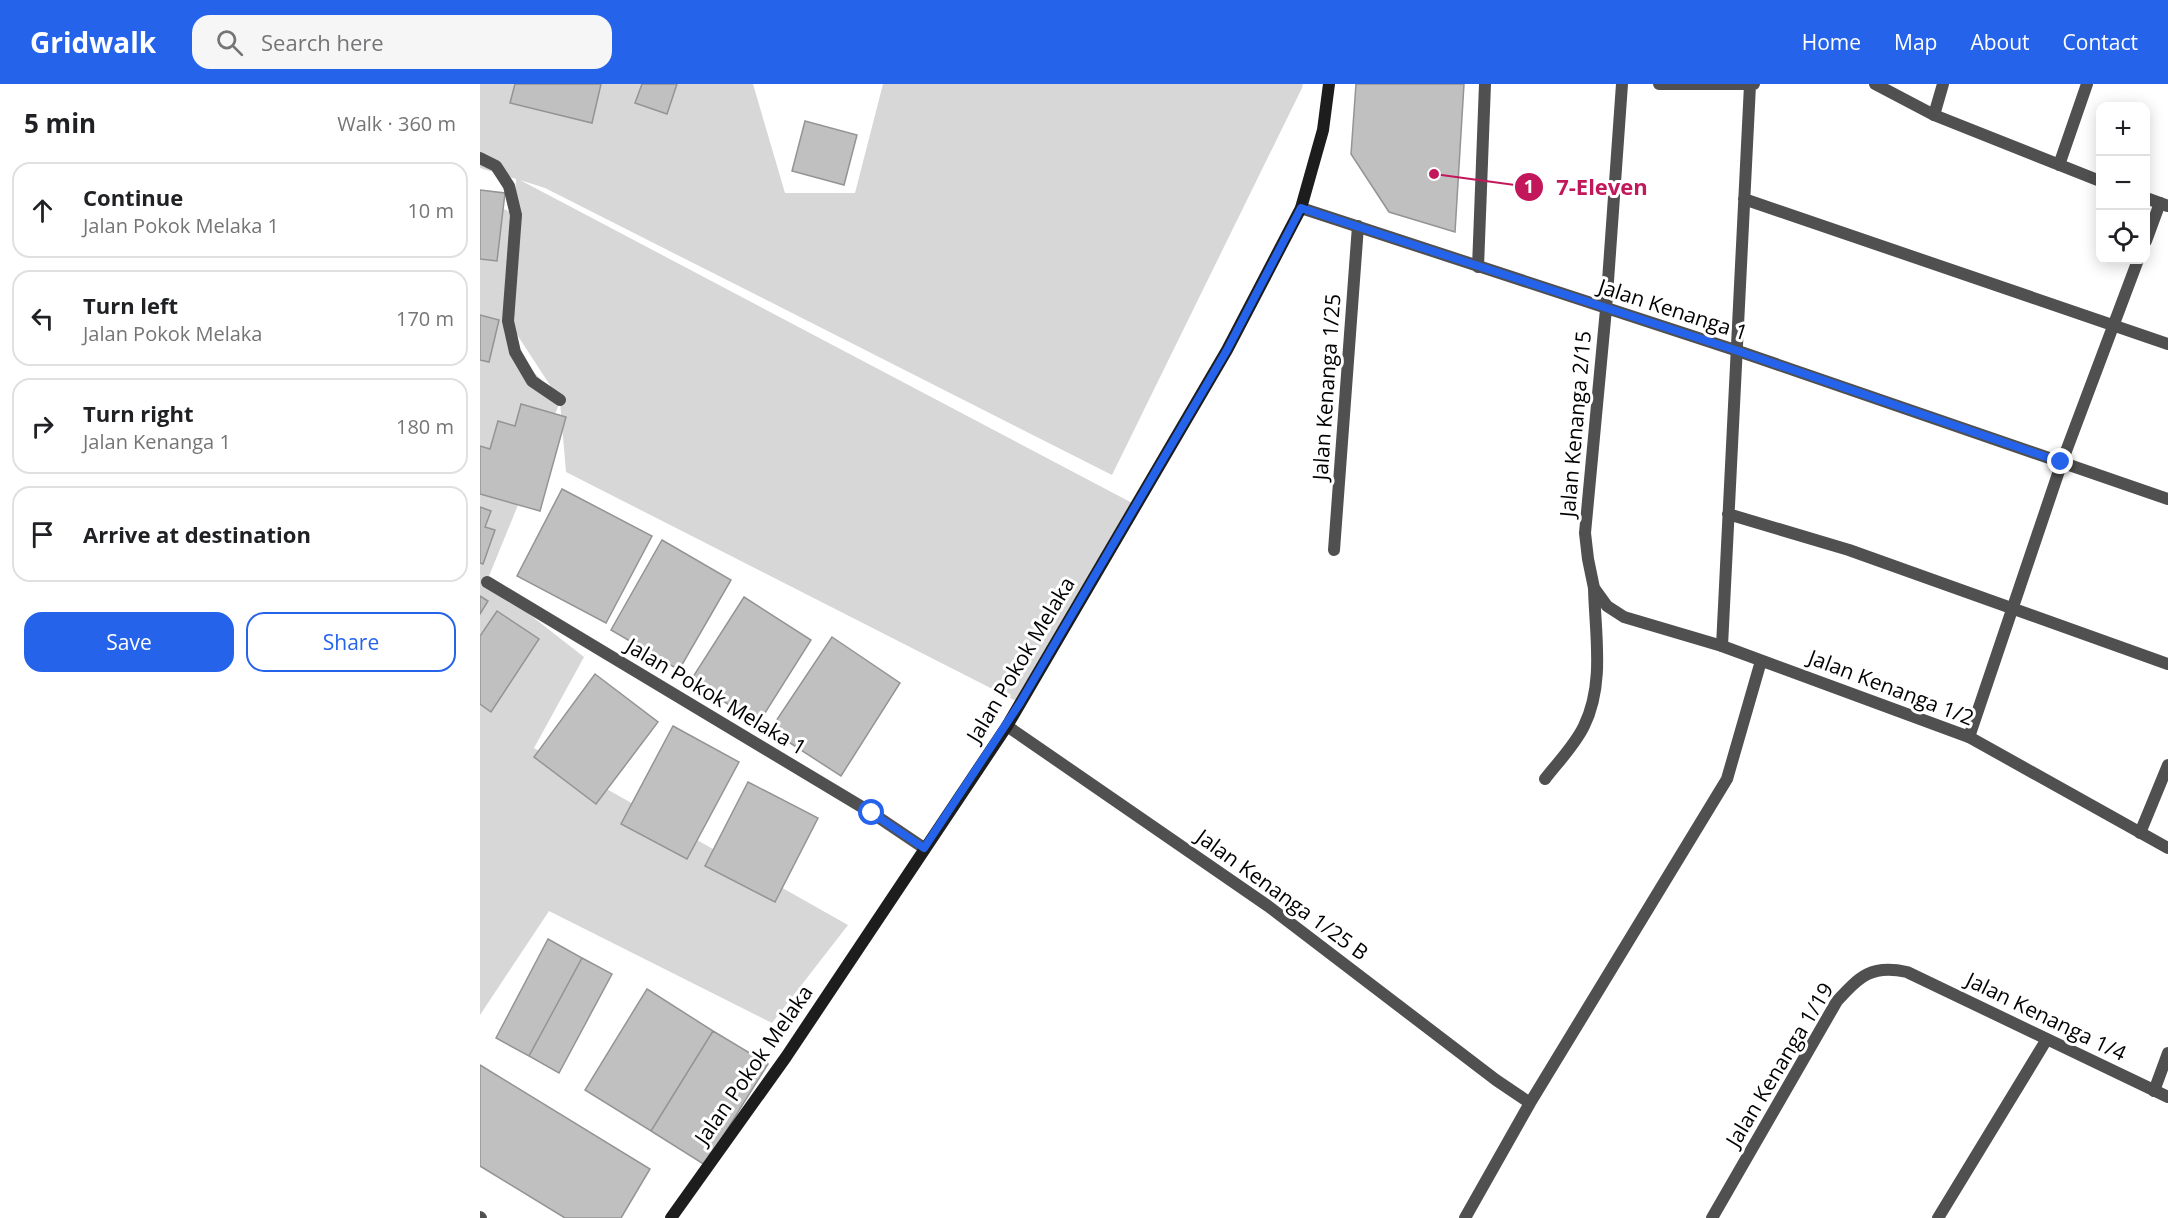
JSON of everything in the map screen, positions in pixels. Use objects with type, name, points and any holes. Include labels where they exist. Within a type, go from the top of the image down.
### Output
[{"type":"street","name":"Jalan Pokok Melaka","points":[[671,1218],[786,1057],[1007,726],[1227,350],[1301,208],[1323,130],[1329,84]]},
{"type":"street","points":[[1478,267],[1485,84]]},
{"type":"street","name":"Jalan Kenanga 2/15","points":[[1545,779],[1583,728],[1592,706],[1597,678],[1594,588],[1585,533],[1622,84]]},
{"type":"street","points":[[1659,84],[1752,85],[1744,198],[1722,646]]},
{"type":"street","points":[[1875,84],[1934,115],[2096,179]]},
{"type":"street","points":[[1934,115],[1943,84]]},
{"type":"street","points":[[2059,165],[2087,84]]},
{"type":"street","points":[[480,158],[496,166],[509,186],[516,215],[508,321],[515,352],[532,381],[560,400]]},
{"type":"street","points":[[1744,198],[2168,344]]},
{"type":"street","points":[[2150,232],[2164,205]]},
{"type":"street","name":"Jalan Kenanga 1","points":[[1301,208],[1738,351],[2168,499]]},
{"type":"street","name":"Jalan Kenanga 1/25","points":[[1334,550],[1358,226]]},
{"type":"street","points":[[1969,738],[2061,462],[2136,264]]},
{"type":"street","points":[[1728,514],[1849,550],[2168,664]]},
{"type":"street","name":"Jalan Pokok Melaka 1","points":[[487,582],[872,813],[924,848]]},
{"type":"street","name":"Jalan Kenanga 1/2","points":[[1594,588],[1607,606],[1624,617],[1722,646],[1969,738],[2168,848]]},
{"type":"street","points":[[1465,1218],[1530,1103],[1727,779],[1761,661]]},
{"type":"street","name":"Jalan Kenanga 1/25 B","points":[[1007,726],[1268,906],[1496,1080],[1530,1103]]},
{"type":"street","points":[[2140,833],[2168,765]]},
{"type":"street","name":"Jalan Kenanga 1/19","points":[[1712,1218],[1837,1001],[1854,983],[1869,972],[1889,968],[1907,972]]},
{"type":"street","name":"Jalan Kenanga 1/4","points":[[1907,972],[2168,1097]]},
{"type":"street","points":[[1938,1218],[2047,1039]]},
{"type":"street","points":[[2154,1090],[2168,1053]]},
{"type":"shaded area","points":[[480,84],[753,84],[785,193],[855,193],[883,84],[1303,84],[1112,475],[545,188],[520,180],[1136,505],[1020,703],[566,472],[560,402],[487,581],[584,657],[534,748],[848,925],[772,1023],[549,911],[480,1015],[480,197],[514,214],[516,179],[480,168]],"holes":[[[516,333],[557,396],[515,352]]]},
{"type":"building","points":[[515,84],[601,84],[592,123],[510,103]]},
{"type":"building","points":[[642,84],[677,84],[667,114],[635,103]]},
{"type":"building","points":[[1356,84],[1464,84],[1455,232],[1389,212],[1351,154]]},
{"type":"building","points":[[805,121],[857,135],[844,185],[792,171]]},
{"type":"building","points":[[480,190],[505,193],[497,261],[480,259]]},
{"type":"building","points":[[480,315],[499,320],[489,362],[480,360]]},
{"type":"building","points":[[521,404],[566,417],[540,511],[480,494],[480,446],[490,449],[498,421],[515,426]]},
{"type":"building","points":[[562,489],[652,536],[606,623],[517,576]]},
{"type":"building","points":[[480,507],[491,511],[485,527],[495,530],[483,564],[480,563]]},
{"type":"building","points":[[662,540],[731,580],[679,670],[611,630]]},
{"type":"building","points":[[480,596],[488,601],[480,614]]},
{"type":"building","points":[[744,597],[811,640],[758,724],[691,680]]},
{"type":"building","points":[[497,611],[539,639],[491,712],[480,704],[480,636]]},
{"type":"building","points":[[832,637],[900,683],[841,776],[770,730]]},
{"type":"building","points":[[595,674],[658,722],[596,804],[534,757]]},
{"type":"building","points":[[673,726],[739,762],[687,859],[621,824]]},
{"type":"building","points":[[748,782],[818,818],[775,902],[705,866]]},
{"type":"building","points":[[548,939],[582,958],[529,1056],[496,1038]]},
{"type":"building","points":[[582,958],[612,974],[559,1073],[529,1056]]},
{"type":"building","points":[[647,989],[713,1031],[651,1131],[585,1090]]},
{"type":"building","points":[[713,1031],[768,1064],[705,1165],[651,1131]]},
{"type":"building","points":[[480,1065],[650,1169],[621,1218],[565,1218],[480,1166]]},
{"type":"place","name":"7-Eleven","points":[[1434,174]]},
{"type":"route","points":[[872,813],[924,848],[1007,726],[1227,350],[1301,208],[1738,351],[2061,462]]}]
